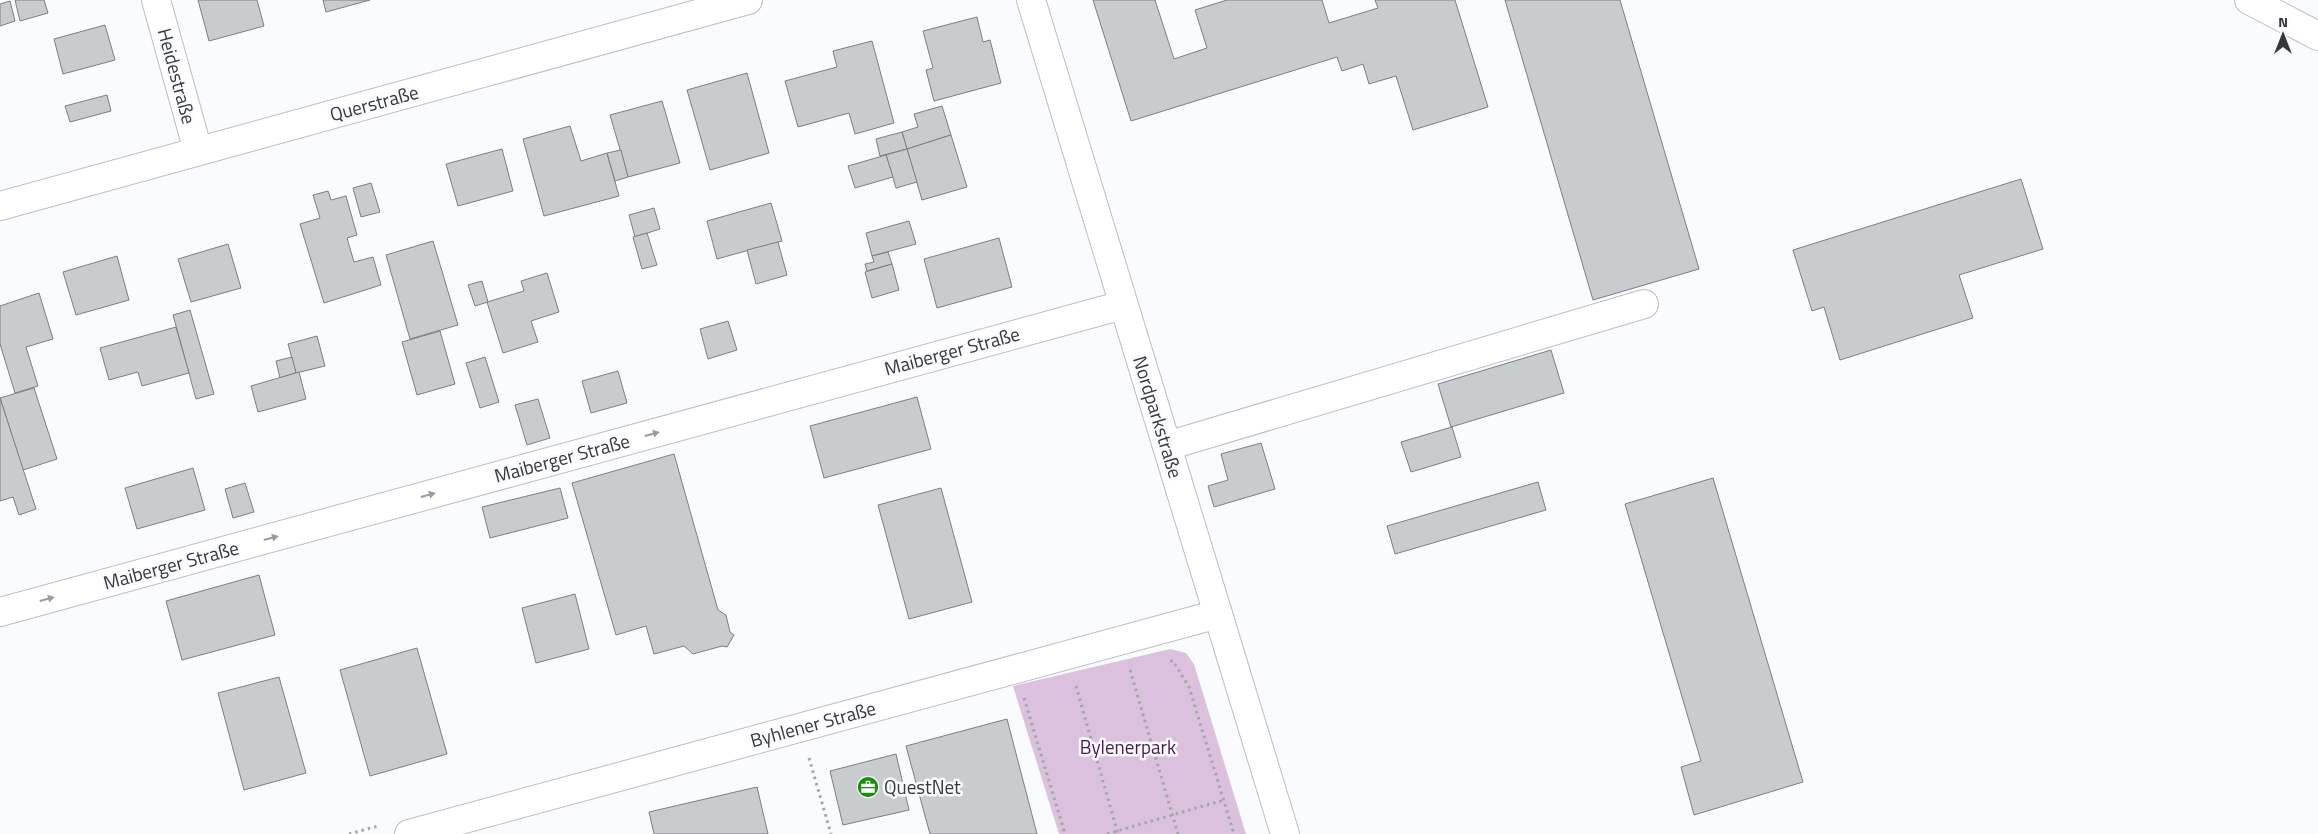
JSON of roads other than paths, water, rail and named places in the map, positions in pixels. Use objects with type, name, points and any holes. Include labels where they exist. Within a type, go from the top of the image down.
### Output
[{"type":"street","name":"Heidestraße","points":[[156,0],[198,151]]},
{"type":"street","name":"Querstraße","points":[[0,206],[748,0]]},
{"type":"street","name":"Nordparkstraße","points":[[1031,0],[1285,834]]},
{"type":"street","points":[[2249,0],[2318,36]]},
{"type":"street","name":"Maiberger Straße","points":[[0,612],[1123,304]]},
{"type":"street","points":[[1166,446],[1644,304]]},
{"type":"street","name":"Byhlener Straße","points":[[409,834],[1218,614]]},
{"type":"place","name":"QuestNet","points":[[868,787]]},
{"type":"park label","name":"Bylenerpark","points":[[1128,747]]}]
